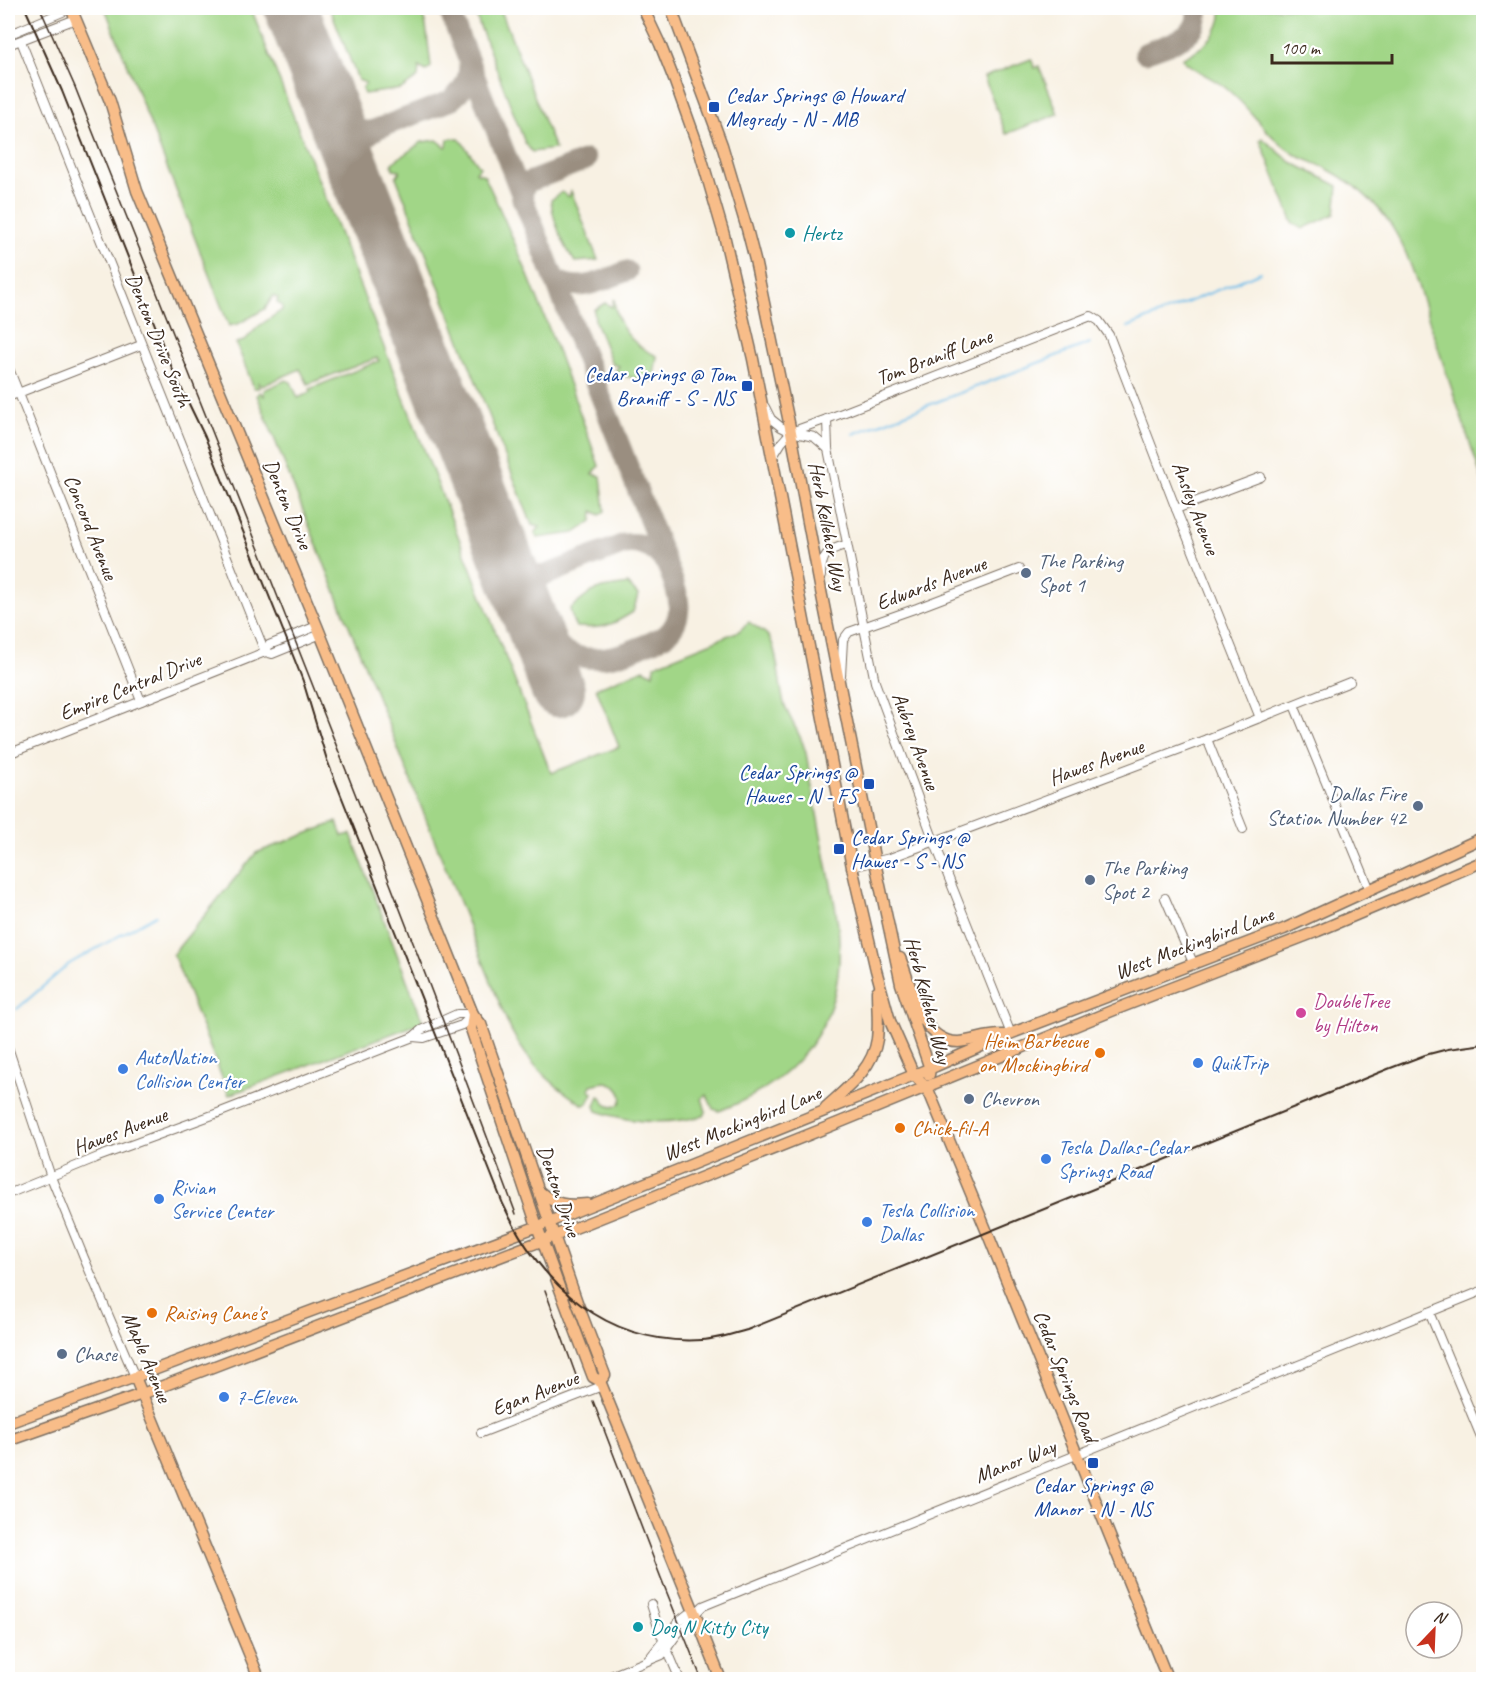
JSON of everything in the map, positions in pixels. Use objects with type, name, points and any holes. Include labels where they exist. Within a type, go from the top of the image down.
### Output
[{"type":"main road","name":"Herb Kelleher Way","points":[[643,8],[657,35],[699,149],[733,267],[762,402],[852,867],[876,970],[890,1021],[914,1075],[927,1087]]},
{"type":"main road","name":"Herb Kelleher Way","points":[[671,8],[711,113],[747,229],[764,300],[820,591],[894,951],[908,1007],[930,1069],[927,1087]]},
{"type":"main road","name":"Denton Drive","points":[[73,12],[110,101],[137,192],[319,630],[473,1014],[481,1024],[577,1302],[605,1375],[601,1384]]},
{"type":"main road","name":"West Mockingbird Lane","points":[[8,1423],[537,1227],[930,1069],[1009,1034],[1194,965],[1313,916],[1484,837]]},
{"type":"main road","points":[[1456,850],[1463,870]]},
{"type":"main road","name":"West Mockingbird Lane","points":[[8,1441],[142,1394],[687,1184],[1114,1010],[1318,931],[1484,861]]},
{"type":"main road","points":[[1313,916],[1318,931]]},
{"type":"main road","points":[[894,951],[904,967],[920,1013],[926,1025],[934,1032],[948,1040],[959,1042],[992,1034],[1009,1034]]},
{"type":"main road","points":[[1194,965],[1200,977]]},
{"type":"main road","points":[[820,1112],[858,1077],[872,1053],[877,1038],[876,970]]},
{"type":"main road","points":[[1109,997],[1114,1010]]},
{"type":"main road","name":"Denton Drive","points":[[473,1014],[471,1029],[564,1303],[593,1377],[601,1384],[721,1680]]},
{"type":"main road","name":"Cedar Springs Road","points":[[927,1087],[1168,1680]]},
{"type":"main road","points":[[682,1168],[687,1184]]},
{"type":"main road","points":[[538,1190],[550,1201],[557,1203],[599,1202]]},
{"type":"main road","points":[[405,1276],[411,1291]]},
{"type":"main road","points":[[262,1330],[267,1346]]},
{"type":"main road","name":"Maple Avenue","points":[[135,1377],[260,1680]]},
{"type":"main road","points":[[26,1416],[31,1432]]},
{"type":"street","points":[[8,35],[73,12]]},
{"type":"street","points":[[8,45],[21,41],[73,12]]},
{"type":"street","name":"Denton Drive South","points":[[21,41],[265,652]]},
{"type":"street","name":"Tom Braniff Lane","points":[[791,432],[1091,316]]},
{"type":"street","name":"Ansley Avenue","points":[[1091,316],[1109,334],[1176,510],[1260,718]]},
{"type":"street","points":[[8,397],[141,345]]},
{"type":"street","name":"Concord Avenue","points":[[8,366],[141,701]]},
{"type":"street","points":[[762,402],[771,419],[781,427],[791,432],[814,436],[828,449]]},
{"type":"street","name":"Aubrey Avenue","points":[[827,419],[828,449],[875,682],[1009,1034]]},
{"type":"street","points":[[772,458],[791,432]]},
{"type":"street","points":[[1176,510],[1261,477]]},
{"type":"street","points":[[820,591],[821,564],[826,554],[837,547],[846,545]]},
{"type":"street","name":"Edwards Avenue","points":[[842,694],[843,640],[849,632],[1018,569]]},
{"type":"street","name":"Empire Central Drive","points":[[8,754],[265,652],[272,654],[319,630]]},
{"type":"street","name":"Hawes Avenue","points":[[852,867],[890,858],[1207,739],[1350,682]]},
{"type":"street","points":[[1294,705],[1370,890]]},
{"type":"street","points":[[1207,739],[1243,829]]},
{"type":"street","points":[[1165,898],[1194,965]]},
{"type":"street","name":"Hawes Avenue","points":[[8,1194],[413,1037],[421,1030],[457,1014],[473,1014]]},
{"type":"street","name":"Maple Avenue","points":[[8,1047],[51,1177],[135,1377]]},
{"type":"street","name":"Manor Way","points":[[601,1680],[648,1660],[656,1659],[666,1645],[703,1606],[1484,1290]]},
{"type":"street","points":[[1429,1312],[1484,1444]]},
{"type":"street","name":"Egan Avenue","points":[[481,1433],[601,1384]]},
{"type":"street","points":[[651,1604],[680,1680]]},
{"type":"street","name":"Manor Way","points":[[666,1645],[674,1627],[688,1614],[695,1614]]},
{"type":"street","points":[[656,1619],[674,1627]]},
{"type":"green space","points":[[105,8],[251,8],[551,773],[619,747],[596,688],[644,669],[653,674],[655,665],[739,631],[749,622],[766,634],[771,642],[785,706],[806,755],[837,917],[839,939],[838,970],[833,998],[824,1024],[810,1046],[792,1067],[771,1084],[719,1111],[713,1109],[707,1095],[702,1098],[706,1112],[704,1116],[663,1122],[624,1119],[597,1111],[595,1106],[599,1096],[609,1106],[614,1107],[620,1103],[620,1093],[612,1084],[606,1082],[591,1085],[589,1090],[593,1093],[588,1103],[584,1105],[547,1078],[519,1044],[505,1017],[257,395],[260,392],[264,396],[264,390],[286,380],[291,382],[298,398],[311,392],[310,389],[379,361],[377,358],[308,384],[300,369],[262,386],[258,382],[259,388],[254,388],[236,343],[244,341],[259,326],[282,310],[282,306],[277,302],[278,298],[273,296],[265,309],[238,324],[229,326]]},
{"type":"green space","points":[[330,8],[420,8],[426,26],[431,67],[426,71],[419,67],[418,77],[401,89],[364,94],[362,89],[366,83],[358,80]]},
{"type":"green space","points":[[473,8],[500,8],[555,149],[532,152],[525,143]]},
{"type":"green space","points":[[1221,8],[1483,8],[1483,482],[1411,265],[1394,230],[1383,214],[1356,187],[1285,148],[1227,89],[1182,59],[1210,39],[1219,25]]},
{"type":"green space","points":[[1031,59],[1035,68],[1039,66],[1058,114],[1006,134],[984,77]]},
{"type":"green space","points":[[459,138],[480,167],[476,172],[484,175],[516,246],[599,466],[593,474],[601,476],[605,511],[600,515],[593,511],[592,521],[575,533],[538,538],[535,533],[540,527],[532,525],[396,177],[400,170],[393,169],[392,163],[422,142],[437,140],[446,147],[448,139]]},
{"type":"green space","points":[[1262,138],[1291,162],[1338,186],[1335,214],[1302,229],[1293,223],[1260,140]]},
{"type":"green space","points":[[571,191],[598,260],[575,262],[559,232],[551,200],[562,192],[569,197]]},
{"type":"green space","points":[[614,299],[618,318],[627,334],[640,347],[657,356],[653,381],[623,376],[615,371],[619,366],[612,364],[595,321],[594,310],[605,303],[612,307]]},
{"type":"green space","points":[[628,584],[638,595],[633,612],[606,626],[576,627],[570,609],[592,592]]},
{"type":"green space","points":[[337,822],[342,836],[351,834],[423,1022],[229,1095],[173,954],[256,853]]},
{"type":"waterway","points":[[1128,327],[1261,272]]},
{"type":"waterway","points":[[853,434],[1090,343]]},
{"type":"waterway","points":[[17,1009],[69,964],[156,915]]},
{"type":"taxiway","points":[[448,8],[678,596],[678,616],[674,626],[666,635],[640,647],[608,657],[581,657],[568,653],[555,646],[531,622]]},
{"type":"taxiway","points":[[1145,53],[1172,43],[1189,33],[1197,18],[1196,8]]},
{"type":"taxiway","points":[[334,116],[351,128],[371,131],[450,101],[465,84],[469,63]]},
{"type":"taxiway","points":[[356,173],[355,160],[358,148],[375,130]]},
{"type":"taxiway","points":[[522,199],[526,183],[586,160]]},
{"type":"taxiway","points":[[554,279],[582,286],[627,271]]},
{"type":"taxiway","points":[[503,548],[515,565],[532,575],[546,575],[624,544],[647,546],[664,561]]},
{"type":"runway","points":[[291,8],[558,690]]},
{"type":"tram line","points":[[40,8],[75,87],[298,649],[409,931],[516,1214]]},
{"type":"tram line","points":[[545,1290],[578,1381]]},
{"type":"tram line","points":[[593,1401],[702,1680]]},
{"type":"railway","points":[[25,8],[62,91],[174,373],[205,437],[288,643],[303,681],[327,760],[503,1204],[537,1261],[558,1285],[581,1305],[607,1321],[636,1333],[668,1339],[702,1340],[747,1330],[1388,1069],[1448,1049],[1484,1044]]},
{"type":"place","name":"Cedar Springs @ Howard Megredy - N - MB","points":[[714,107]]},
{"type":"place","name":"Hertz","points":[[790,233]]},
{"type":"place","name":"Cedar Springs @ Tom Braniff - S - NS","points":[[747,386]]},
{"type":"place","name":"The Parking Spot 1","points":[[1026,573]]},
{"type":"place","name":"Cedar Springs @ Hawes - N - FS","points":[[869,784]]},
{"type":"place","name":"Dallas Fire Station Number 42","points":[[1418,806]]},
{"type":"place","name":"Cedar Springs @ Hawes - S - NS","points":[[839,849]]},
{"type":"place","name":"The Parking Spot 2","points":[[1090,880]]},
{"type":"place","name":"DoubleTree by Hilton","points":[[1301,1013]]},
{"type":"place","name":"Heim Barbecue on Mockingbird","points":[[1100,1053]]},
{"type":"place","name":"QuikTrip","points":[[1198,1063]]},
{"type":"place","name":"AutoNation Collision Center","points":[[123,1069]]},
{"type":"place","name":"Chevron","points":[[969,1099]]},
{"type":"place","name":"Chick-fil-A","points":[[900,1128]]},
{"type":"place","name":"Tesla Dallas-Cedar Springs Road","points":[[1046,1159]]},
{"type":"place","name":"Rivian Service Center","points":[[159,1199]]},
{"type":"place","name":"Tesla Collision Dallas","points":[[867,1222]]},
{"type":"place","name":"Raising Cane's","points":[[152,1313]]},
{"type":"place","name":"Chase","points":[[62,1354]]},
{"type":"place","name":"7-Eleven","points":[[224,1397]]},
{"type":"place","name":"Cedar Springs @ Manor - N - NS","points":[[1093,1463]]},
{"type":"place","name":"Dog N Kitty City","points":[[638,1627]]}]
